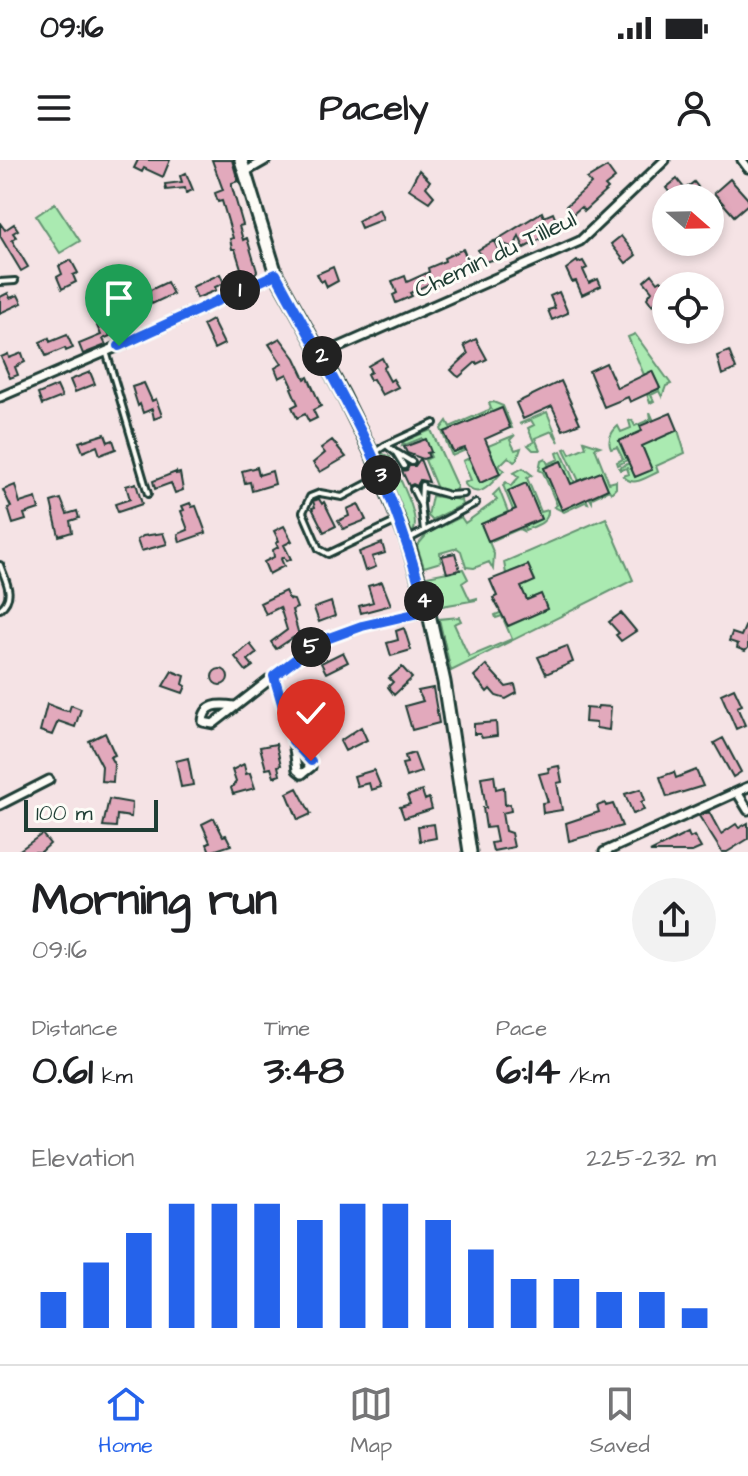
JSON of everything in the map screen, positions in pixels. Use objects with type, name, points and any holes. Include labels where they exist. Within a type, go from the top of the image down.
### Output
[{"type":"main road","points":[[241,160],[276,274],[372,454],[407,541],[444,682],[470,852]]},
{"type":"street","points":[[245,172],[266,160]]},
{"type":"street","name":"Chemin du Tilleul","points":[[321,355],[580,241],[665,160]]},
{"type":"street","points":[[742,160],[748,168]]},
{"type":"street","points":[[0,397],[276,274]]},
{"type":"street","points":[[234,706],[318,642],[386,620],[427,611]]},
{"type":"street","points":[[274,676],[293,741]]},
{"type":"street","points":[[0,805],[49,780]]},
{"type":"street","points":[[604,852],[748,787]]},
{"type":"street","points":[[737,792],[748,810]]},
{"type":"lane","points":[[0,282],[15,281]]},
{"type":"lane","points":[[106,351],[148,494]]},
{"type":"lane","points":[[372,454],[434,423]]},
{"type":"lane","points":[[386,445],[412,462]]},
{"type":"lane","points":[[396,453],[404,466]]},
{"type":"lane","points":[[381,477],[342,497],[320,493],[310,497],[303,512],[307,522],[319,549],[328,554],[399,520]]},
{"type":"lane","points":[[424,531],[421,505],[423,487],[449,495],[464,494]]},
{"type":"lane","points":[[413,489],[421,505]]},
{"type":"lane","points":[[407,541],[476,503]]},
{"type":"lane","points":[[0,565],[10,592],[7,603],[0,609]]},
{"type":"green space","points":[[55,203],[80,241],[60,253],[36,216]]},
{"type":"green space","points":[[635,334],[671,384],[666,386],[662,397],[659,391],[651,395],[654,401],[650,403],[647,394],[660,388],[652,371],[644,375],[628,337]]},
{"type":"green space","points":[[489,403],[503,406],[512,428],[501,408],[445,432],[453,452],[468,449],[452,456],[441,429],[447,421],[450,427],[491,409]]},
{"type":"green space","points":[[547,412],[559,442],[552,431],[535,438],[540,450],[533,450],[528,445],[534,442],[528,428],[534,425],[531,420],[519,424]]},
{"type":"green space","points":[[650,412],[654,421],[644,433],[619,441],[627,460],[618,465],[617,462],[623,459],[617,447],[611,449],[612,434],[618,426],[621,432],[631,428],[629,421],[632,420],[635,426],[651,419]]},
{"type":"green space","points":[[431,430],[457,487],[454,492],[438,491],[425,460],[431,457],[422,438],[402,446],[404,441]]},
{"type":"green space","points":[[678,430],[685,453],[656,466],[658,472],[640,480],[631,481],[623,476],[629,474],[627,468],[619,468],[629,463],[635,477],[651,470],[641,443]]},
{"type":"green space","points":[[515,435],[510,440],[515,450],[521,448],[517,460],[514,462],[508,457],[499,466],[504,470],[495,480],[485,489],[469,489],[464,483],[471,480],[463,461],[469,458],[480,483],[500,474],[488,446]]},
{"type":"green space","points":[[584,441],[600,446],[595,448],[609,483],[616,481],[616,488],[611,493],[609,490],[592,498],[592,502],[589,497],[608,489],[601,472],[579,481],[564,449],[567,448],[570,454],[586,447]]},
{"type":"green space","points":[[561,451],[575,483],[571,485],[561,461],[544,468],[562,510],[586,498],[588,503],[564,512],[554,507],[557,505],[543,472],[539,470],[541,460],[545,458],[548,464],[559,459],[557,453]]},
{"type":"green space","points":[[383,454],[390,457],[408,496],[414,517],[413,532],[408,530],[379,460]]},
{"type":"green space","points":[[523,468],[532,475],[527,478],[541,512],[548,510],[544,521],[525,530],[524,527],[541,519],[526,484],[509,491],[516,509],[513,510],[503,485],[506,482],[511,486],[519,477],[514,473]]},
{"type":"green space","points":[[499,489],[508,512],[481,524],[488,540],[521,526],[523,531],[519,529],[489,542],[494,554],[493,569],[489,562],[474,568],[466,567],[457,548],[440,553],[441,562],[424,567],[417,546],[428,533],[461,517],[465,523],[497,500],[493,495]]},
{"type":"green space","points":[[432,496],[461,500],[462,505],[432,520],[428,516]]},
{"type":"green space","points":[[606,518],[633,580],[451,671],[439,619],[459,617],[461,621],[454,624],[469,657],[512,639],[502,616],[496,618],[495,615],[502,612],[509,626],[547,609],[541,594],[527,600],[521,587],[535,580],[528,565],[506,574],[504,562]]},
{"type":"green space","points":[[463,569],[468,579],[462,583],[470,600],[477,600],[436,607],[427,576]]},
{"type":"building","points":[[138,160],[170,160],[163,177],[144,168],[142,172],[134,168]]},
{"type":"building","points":[[212,160],[232,160],[238,181],[232,183],[232,187],[243,225],[239,226],[243,240],[247,238],[257,271],[244,278],[235,249],[232,249],[230,239],[233,238],[222,201],[218,202],[215,193],[223,190]]},
{"type":"building","points":[[607,167],[615,178],[605,186],[608,189],[584,211],[581,207],[573,214],[566,206],[591,184],[587,179]]},
{"type":"building","points":[[419,170],[430,181],[426,187],[434,196],[429,202],[409,189]]},
{"type":"building","points":[[186,173],[193,190],[186,193],[185,188],[166,190],[165,184],[182,182],[180,176]]},
{"type":"building","points":[[730,179],[748,199],[748,204],[734,216],[724,204],[724,184]]},
{"type":"building","points":[[379,209],[383,219],[361,228],[358,221]]},
{"type":"building","points":[[542,212],[544,217],[553,213],[559,228],[524,248],[519,236],[514,248],[495,241]]},
{"type":"building","points":[[0,223],[5,230],[14,224],[18,230],[13,233],[16,237],[12,240],[28,267],[21,271],[0,236]]},
{"type":"building","points":[[621,236],[636,255],[626,263],[611,244]]},
{"type":"building","points":[[494,241],[502,258],[483,262],[478,250]]},
{"type":"building","points":[[463,249],[468,261],[458,265],[462,275],[435,286],[433,282],[396,303],[393,295],[397,293],[392,281],[405,276],[407,282],[429,272],[428,268]]},
{"type":"building","points":[[71,260],[78,273],[73,275],[76,282],[62,289],[57,277],[62,274],[59,266]]},
{"type":"building","points":[[577,261],[583,261],[587,268],[583,270],[589,283],[598,279],[601,286],[582,295],[566,269]]},
{"type":"building","points":[[333,267],[338,281],[327,287],[317,274]]},
{"type":"building","points":[[220,274],[224,283],[197,298],[192,287]]},
{"type":"building","points":[[652,274],[652,291],[644,281]]},
{"type":"building","points":[[167,282],[173,294],[152,304],[146,292]]},
{"type":"building","points":[[128,284],[139,310],[117,318],[108,300],[121,293],[119,288]]},
{"type":"building","points":[[559,292],[568,313],[552,320],[548,310],[555,308],[550,296]]},
{"type":"building","points":[[8,293],[10,298],[18,295],[22,303],[0,313],[0,297]]},
{"type":"building","points":[[212,320],[224,344],[214,349],[203,325]]},
{"type":"building","points":[[104,322],[110,336],[103,339],[106,345],[83,354],[79,344],[101,335],[97,326]]},
{"type":"building","points":[[67,335],[73,348],[46,356],[40,342],[49,338],[50,342]]},
{"type":"building","points":[[280,338],[305,379],[308,377],[321,406],[313,410],[317,418],[309,422],[305,414],[297,418],[292,407],[298,404],[293,387],[287,374],[279,378],[275,368],[282,364],[269,344]]},
{"type":"building","points":[[476,339],[487,359],[476,362],[459,377],[451,370],[468,354],[464,345]]},
{"type":"building","points":[[729,351],[736,369],[722,375],[717,356]]},
{"type":"building","points":[[22,353],[25,362],[15,367],[18,375],[10,378],[1,357],[8,354],[9,358]]},
{"type":"building","points":[[382,358],[390,381],[393,379],[398,387],[382,395],[367,374],[371,372],[368,366]]},
{"type":"building","points":[[606,363],[617,388],[652,371],[660,388],[630,402],[628,397],[604,407],[589,371]]},
{"type":"building","points":[[90,372],[95,384],[75,392],[70,380]]},
{"type":"building","points":[[561,381],[580,423],[563,430],[552,406],[523,419],[516,403]]},
{"type":"building","points":[[144,383],[152,401],[156,399],[162,416],[154,419],[152,409],[143,413],[140,404],[138,406],[132,387]]},
{"type":"building","points":[[57,386],[62,397],[42,405],[38,394]]},
{"type":"building","points":[[502,408],[510,428],[485,439],[500,474],[480,483],[465,448],[453,452],[444,432]]},
{"type":"building","points":[[671,413],[678,430],[642,446],[652,470],[635,477],[619,441],[642,431],[640,426]]},
{"type":"building","points":[[105,434],[108,442],[113,440],[116,449],[100,455],[97,446],[83,452],[79,442]]},
{"type":"building","points":[[426,439],[431,452],[427,453],[429,457],[423,459],[407,453],[404,447]]},
{"type":"building","points":[[332,440],[346,457],[320,472],[313,463],[325,453],[321,448]]},
{"type":"building","points":[[420,459],[429,482],[420,480],[417,486],[409,486],[402,471],[415,466]]},
{"type":"building","points":[[561,461],[571,484],[601,472],[608,489],[562,510],[544,468]]},
{"type":"building","points":[[257,467],[259,475],[272,471],[275,484],[252,491],[250,482],[245,483],[242,471]]},
{"type":"building","points":[[180,473],[183,490],[175,493],[171,483],[155,489],[153,481]]},
{"type":"building","points":[[136,483],[142,504],[118,512],[115,504],[130,499],[126,486]]},
{"type":"building","points":[[526,483],[541,519],[488,541],[481,524],[516,509],[508,491]]},
{"type":"building","points":[[15,485],[20,503],[36,498],[39,509],[24,514],[26,520],[13,524],[8,508],[11,507],[3,490]]},
{"type":"building","points":[[61,499],[67,514],[77,511],[79,518],[70,521],[72,532],[59,536],[51,502]]},
{"type":"building","points":[[319,499],[322,504],[324,502],[336,526],[324,532],[312,508],[315,507],[313,501]]},
{"type":"building","points":[[190,503],[192,507],[196,506],[206,533],[180,542],[178,534],[188,530],[182,506]]},
{"type":"building","points":[[358,504],[366,520],[343,529],[338,521],[349,516],[347,509]]},
{"type":"building","points":[[284,526],[292,541],[284,545],[291,559],[281,559],[284,566],[269,574],[264,562],[274,557],[273,550],[278,547],[276,543],[279,541],[274,531]]},
{"type":"building","points":[[163,533],[167,544],[141,551],[137,540]]},
{"type":"building","points":[[382,543],[385,553],[372,557],[376,567],[365,571],[359,552]]},
{"type":"building","points":[[455,553],[460,570],[447,573],[442,556]]},
{"type":"building","points":[[528,565],[535,581],[521,587],[527,600],[541,594],[547,609],[508,626],[493,598],[497,596],[490,580]]},
{"type":"building","points":[[382,582],[391,605],[361,613],[359,606],[373,602],[368,586]]},
{"type":"building","points":[[285,591],[297,608],[292,610],[302,646],[294,637],[276,649],[271,642],[287,630],[280,607],[266,614],[260,603]]},
{"type":"building","points":[[331,602],[335,616],[319,622],[314,608]]},
{"type":"building","points":[[621,613],[636,631],[621,641],[616,635],[619,633],[609,622]]},
{"type":"building","points":[[748,620],[748,648],[745,651],[729,641],[732,633],[741,636]]},
{"type":"building","points":[[404,628],[411,650],[391,656],[387,643],[398,640],[396,631]]},
{"type":"building","points":[[250,644],[257,653],[248,660],[253,666],[246,671],[235,657]]},
{"type":"building","points":[[567,646],[573,662],[546,674],[538,657]]},
{"type":"building","points":[[343,652],[348,662],[326,673],[321,663]]},
{"type":"building","points":[[486,665],[506,687],[515,685],[517,693],[506,699],[496,696],[490,689],[487,692],[474,676]]},
{"type":"building","points":[[402,667],[412,678],[394,695],[388,687],[393,682],[389,678]]},
{"type":"building","points":[[217,669],[223,669],[228,677],[226,683],[217,685],[212,680],[212,674]]},
{"type":"building","points":[[172,671],[185,676],[183,693],[163,686]]},
{"type":"building","points":[[433,688],[439,723],[412,730],[405,706],[423,701],[418,691]]},
{"type":"building","points":[[734,688],[742,705],[737,707],[745,725],[736,729],[721,694]]},
{"type":"building","points":[[47,704],[69,711],[71,705],[81,709],[75,727],[58,721],[52,735],[40,731]]},
{"type":"building","points":[[598,706],[611,707],[609,730],[596,728],[596,723],[585,722],[586,708],[597,709]]},
{"type":"building","points":[[496,722],[497,736],[482,738],[480,734],[474,734],[474,724]]},
{"type":"building","points":[[361,727],[367,740],[345,751],[340,741]]},
{"type":"building","points":[[105,733],[115,755],[110,757],[114,764],[113,782],[101,781],[102,766],[89,741]]},
{"type":"building","points":[[723,738],[741,772],[733,777],[714,743]]},
{"type":"building","points":[[276,744],[281,765],[278,766],[280,775],[274,777],[271,768],[266,769],[260,747]]},
{"type":"building","points":[[414,753],[421,772],[406,777],[402,764],[407,763],[405,756]]},
{"type":"building","points":[[188,758],[193,785],[181,787],[176,761]]},
{"type":"building","points":[[244,764],[255,788],[233,794],[231,788],[236,782],[232,770]]},
{"type":"building","points":[[559,766],[562,782],[557,783],[562,810],[543,813],[542,803],[548,802],[539,774]]},
{"type":"building","points":[[374,770],[381,787],[371,790],[369,783],[357,786],[354,776]]},
{"type":"building","points":[[696,770],[703,786],[667,797],[660,777],[674,772],[676,778]]},
{"type":"building","points":[[494,775],[496,789],[504,787],[505,805],[510,804],[511,811],[502,813],[505,831],[511,833],[514,847],[493,851],[491,843],[497,842],[494,827],[486,828],[481,777]]},
{"type":"building","points":[[297,788],[311,814],[298,820],[287,793]]},
{"type":"building","points":[[641,789],[645,800],[641,802],[644,810],[633,814],[625,794]]},
{"type":"building","points":[[422,791],[425,800],[429,798],[432,809],[404,818],[400,807],[410,804],[407,796]]},
{"type":"building","points":[[109,799],[132,803],[131,817],[117,815],[116,827],[103,826]]},
{"type":"building","points":[[605,803],[606,806],[613,804],[622,826],[569,841],[566,823],[599,812],[597,806]]},
{"type":"building","points":[[709,812],[721,834],[736,824],[739,828],[748,823],[748,839],[722,852],[699,816]]},
{"type":"building","points":[[214,818],[231,845],[210,852],[207,844],[210,842],[202,824]]},
{"type":"building","points":[[434,824],[436,838],[420,841],[418,826]]},
{"type":"building","points":[[688,833],[690,838],[694,836],[701,848],[692,852],[650,852]]},
{"type":"building","points":[[42,834],[50,844],[41,852],[17,852]]},
{"type":"route","points":[[119,346],[276,274],[372,454],[407,541],[427,611],[397,616],[332,636],[318,642],[274,676],[293,741],[311,761]]}]
